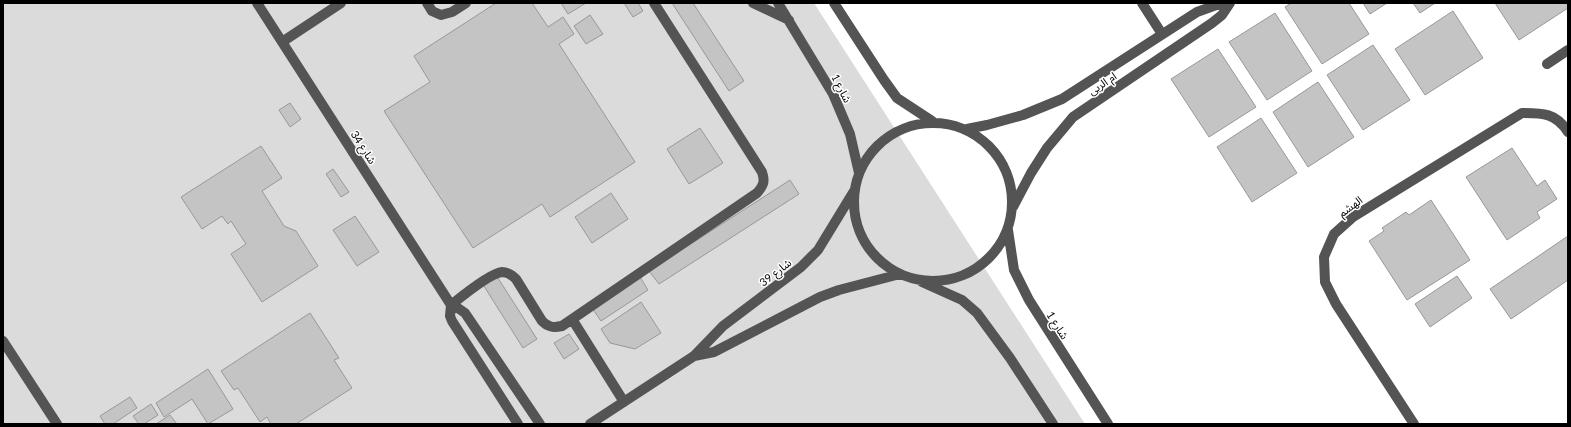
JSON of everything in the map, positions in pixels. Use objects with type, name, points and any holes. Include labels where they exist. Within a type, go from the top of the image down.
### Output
[{"type":"street","name":"شارع 34","points":[[257,3],[451,305],[450,316],[452,320],[518,424]]},
{"type":"street","points":[[282,42],[341,3]]},
{"type":"street","points":[[427,3],[432,11],[440,15],[452,12],[466,3]]},
{"type":"street","points":[[451,305],[495,274],[503,272],[510,274],[516,279],[542,321],[547,326],[554,328],[562,326],[758,192],[763,187],[764,179],[762,172],[654,3]]},
{"type":"street","points":[[753,3],[789,20]]},
{"type":"street","name":"شارع 1","points":[[778,3],[833,94],[850,134],[859,173]]},
{"type":"street","points":[[834,3],[897,98],[932,121],[967,129],[993,148],[1009,175],[1013,207],[1008,230],[993,254],[972,271],[946,280],[918,280]]},
{"type":"street","points":[[1142,3],[1162,34]]},
{"type":"street","name":"ام الربى","points":[[967,129],[1023,115],[1062,99],[1197,12],[1219,4],[1230,3],[1222,15],[1212,23],[1073,117],[1047,148],[1031,173],[1013,207]]},
{"type":"street","points":[[1547,64],[1568,50]]},
{"type":"street","name":"الهشم","points":[[1414,424],[1336,304],[1325,282],[1324,257],[1334,234],[1352,217],[1522,114],[1544,113],[1562,123],[1568,132]]},
{"type":"street","points":[[932,121],[902,129],[876,146],[859,173],[854,191],[857,225],[873,254],[900,274],[918,280],[962,300],[976,313],[1010,358],[1053,424]]},
{"type":"street","name":"شارع 39","points":[[590,424],[694,356],[724,326],[801,267],[818,250],[854,191]]},
{"type":"street","name":"شارع 1","points":[[1008,230],[1014,270],[1026,294],[1108,424]]},
{"type":"street","name":"شارع 39","points":[[694,356],[714,352],[820,297],[846,288],[900,274]]},
{"type":"street","name":"شارع 34","points":[[451,305],[456,306],[464,313],[540,424]]},
{"type":"street","points":[[572,319],[624,402]]},
{"type":"street","points":[[3,342],[57,424]]},
{"type":"shaded area","points":[[3,3],[814,3],[1085,424],[3,424]]},
{"type":"building","points":[[496,3],[532,3],[548,27],[563,17],[574,34],[559,44],[635,162],[550,217],[542,204],[473,248],[384,111],[430,82],[414,56]]},
{"type":"building","points":[[561,3],[586,3],[568,14]]},
{"type":"building","points":[[624,3],[638,3],[643,11],[633,17]]},
{"type":"building","points":[[672,3],[693,3],[744,81],[729,91]]},
{"type":"building","points":[[1291,3],[1349,3],[1369,34],[1322,64],[1285,7]]},
{"type":"building","points":[[1363,3],[1387,3],[1370,14]]},
{"type":"building","points":[[1413,3],[1435,3],[1420,13]]},
{"type":"building","points":[[1495,3],[1568,3],[1568,8],[1519,40]]},
{"type":"building","points":[[1453,11],[1483,58],[1425,95],[1395,49]]},
{"type":"building","points":[[1275,13],[1312,71],[1267,100],[1229,42]]},
{"type":"building","points":[[590,15],[603,34],[586,44],[574,26]]},
{"type":"building","points":[[1373,45],[1410,100],[1363,130],[1327,75]]},
{"type":"building","points":[[1218,49],[1256,107],[1209,137],[1171,79]]},
{"type":"building","points":[[1318,82],[1354,137],[1308,167],[1273,112]]},
{"type":"building","points":[[290,103],[301,119],[290,127],[279,110]]},
{"type":"building","points":[[1261,118],[1297,173],[1252,202],[1217,147]]},
{"type":"building","points":[[700,128],[723,163],[689,184],[667,149]]},
{"type":"building","points":[[261,146],[282,178],[262,191],[284,226],[296,231],[318,266],[262,302],[231,254],[246,244],[231,221],[228,224],[222,216],[202,229],[181,197]]},
{"type":"building","points":[[1512,148],[1537,186],[1545,180],[1557,199],[1537,212],[1540,218],[1507,240],[1466,177]]},
{"type":"building","points":[[333,169],[349,192],[341,197],[326,174]]},
{"type":"building","points":[[790,180],[799,194],[659,284],[649,271]]},
{"type":"building","points":[[611,193],[628,219],[592,243],[575,217]]},
{"type":"building","points":[[1431,200],[1470,260],[1407,300],[1369,241],[1384,231],[1382,228],[1406,212],[1409,215]]},
{"type":"building","points":[[355,216],[379,252],[357,266],[333,230]]},
{"type":"building","points":[[1568,236],[1568,280],[1511,319],[1490,289]]},
{"type":"building","points":[[496,275],[537,339],[523,348],[482,283]]},
{"type":"building","points":[[1457,276],[1472,298],[1430,327],[1415,304]]},
{"type":"building","points":[[640,277],[648,290],[601,321],[592,308]]},
{"type":"building","points":[[641,302],[661,333],[635,349],[610,343],[601,329]]},
{"type":"building","points":[[310,313],[339,358],[334,360],[352,388],[296,424],[271,424],[267,417],[260,422],[238,388],[234,390],[221,371]]},
{"type":"building","points":[[569,334],[579,349],[564,359],[554,343]]},
{"type":"building","points":[[208,369],[233,409],[208,424],[192,399],[164,417],[156,403]]},
{"type":"building","points":[[130,397],[137,408],[113,424],[105,424],[100,416]]},
{"type":"building","points":[[151,404],[158,415],[144,424],[139,424],[133,416]]},
{"type":"building","points":[[170,415],[177,424],[156,424]]}]
